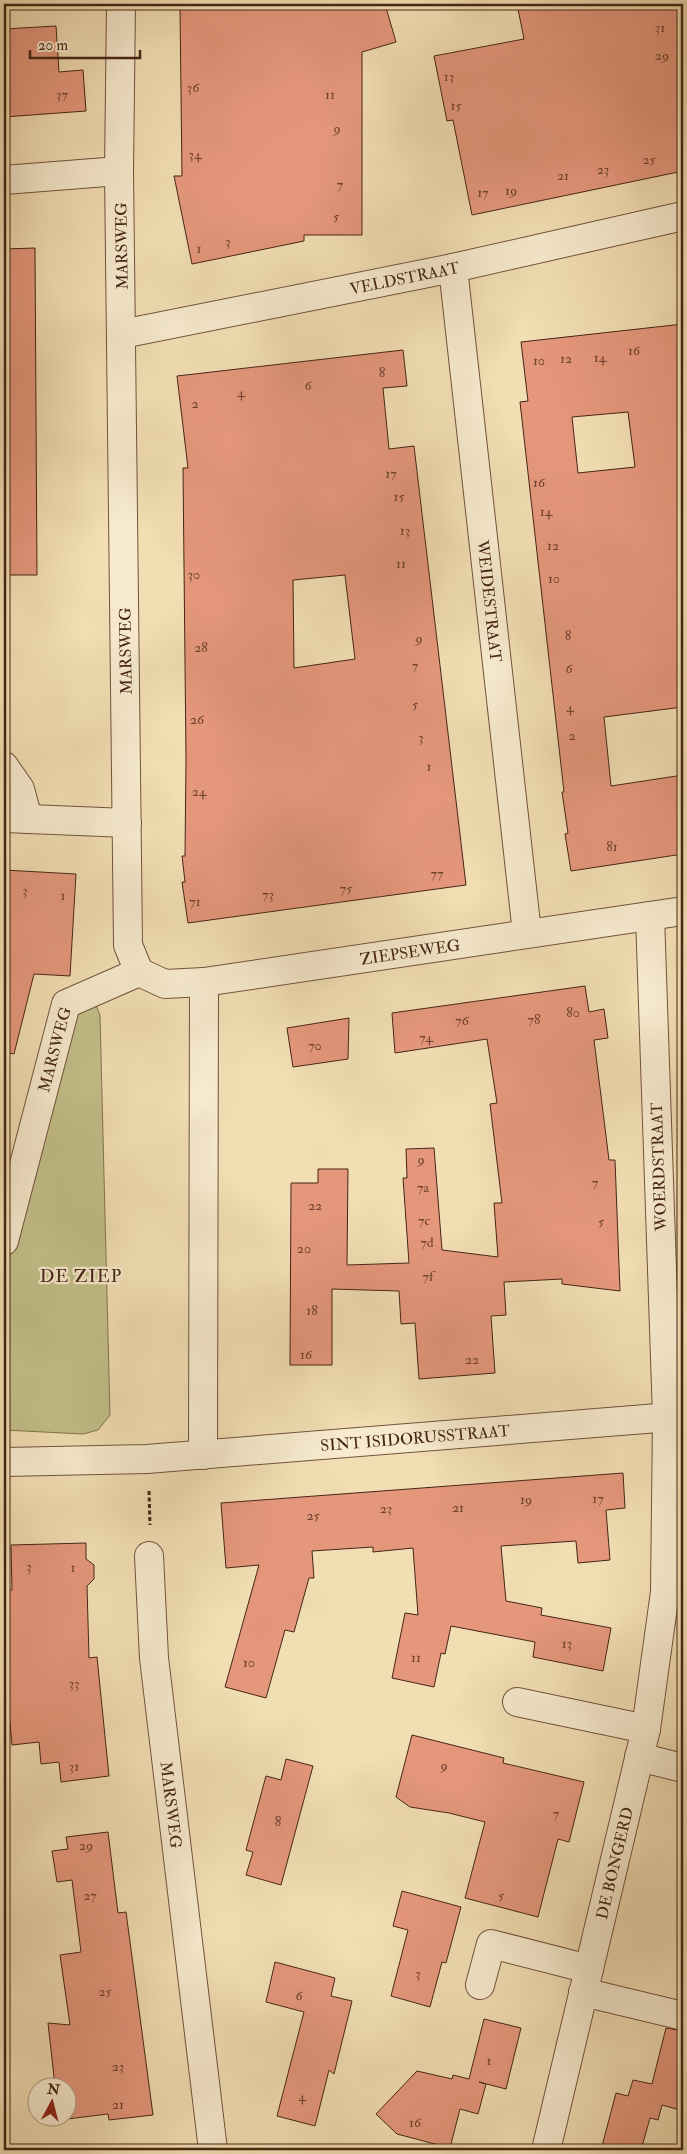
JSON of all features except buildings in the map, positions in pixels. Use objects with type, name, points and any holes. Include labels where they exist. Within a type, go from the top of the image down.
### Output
[{"type":"street","name":"MARSWEG","points":[[4,1241],[66,1004],[140,972],[128,946],[119,171],[121,4]]},
{"type":"street","points":[[4,180],[119,171]]},
{"type":"street","name":"VELDSTRAAT","points":[[122,334],[453,268],[683,216]]},
{"type":"street","name":"WEIDESTRAAT","points":[[453,268],[527,934]]},
{"type":"street","points":[[4,766],[20,789],[16,819],[127,823]]},
{"type":"street","name":"ZIEPSEWEG","points":[[140,972],[165,984],[204,982],[683,911]]},
{"type":"street","name":"WOERDSTRAAT","points":[[650,916],[675,1417]]},
{"type":"street","points":[[203,1455],[204,982]]},
{"type":"street","name":"SINT ISIDORUSSTRAAT","points":[[4,1462],[147,1459],[675,1417]]},
{"type":"street","name":"DE BONGERD","points":[[546,2150],[646,1729],[665,1592],[675,1417]]},
{"type":"street","name":"MARSWEG","points":[[149,1556],[154,1658],[213,2150]]},
{"type":"street","points":[[516,1702],[646,1729]]},
{"type":"street","points":[[639,1757],[683,1768]]},
{"type":"street","points":[[480,1985],[491,1944],[683,2016]]},
{"type":"path","points":[[147,1459],[151,1513],[149,1556]]},
{"type":"shaded area","points":[[91,994],[100,1015],[110,1415],[98,1430],[83,1434],[4,1430],[4,1259],[10,1228],[67,1009]]},
{"type":"district","name":"DE ZIEP","points":[[81,1276]]}]
